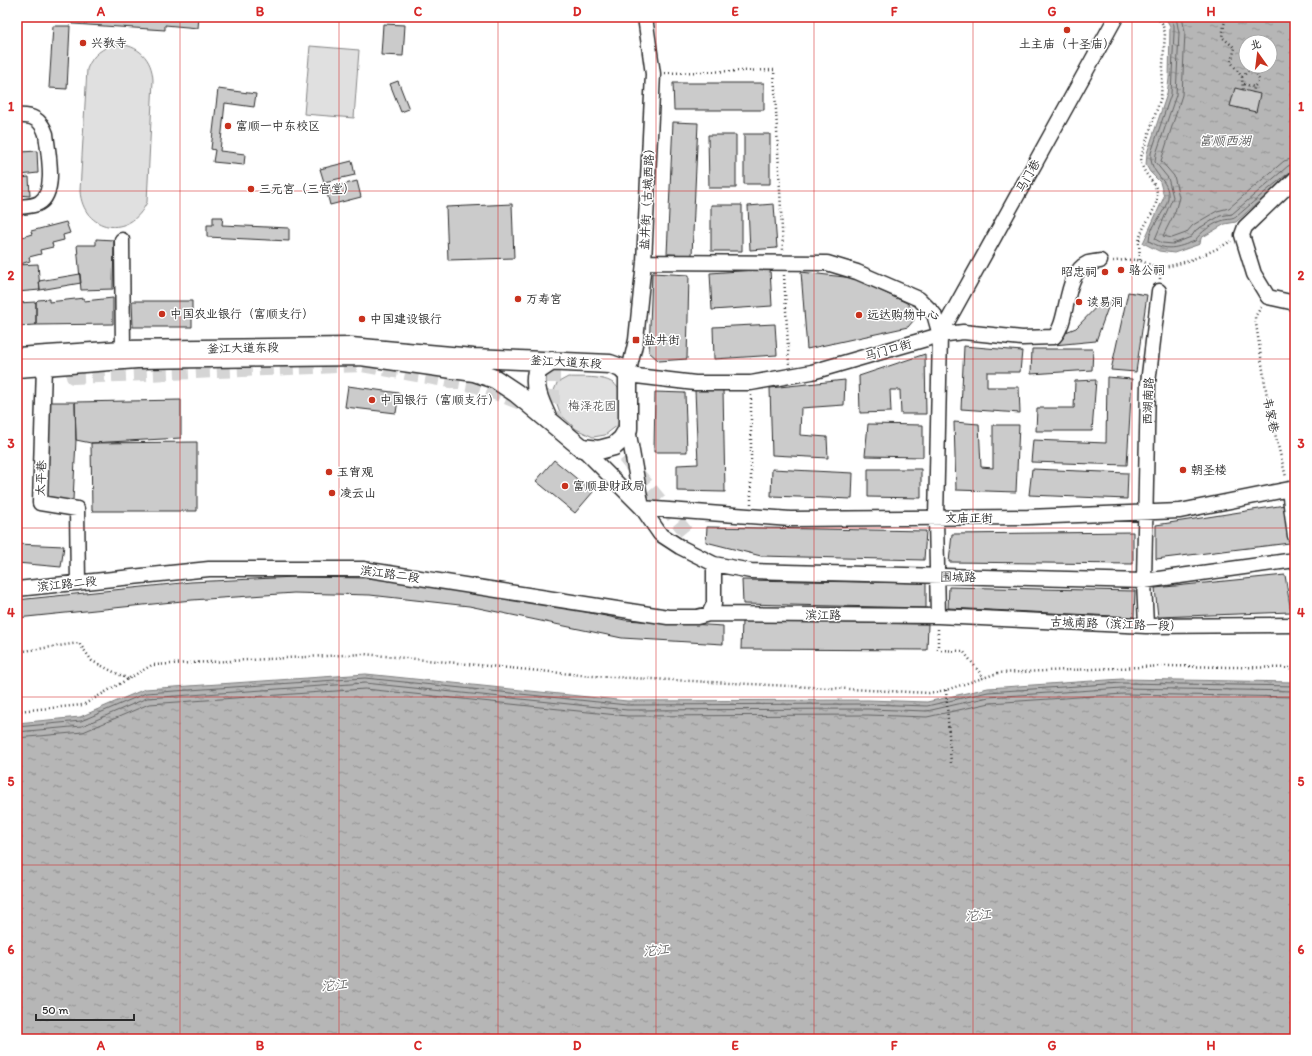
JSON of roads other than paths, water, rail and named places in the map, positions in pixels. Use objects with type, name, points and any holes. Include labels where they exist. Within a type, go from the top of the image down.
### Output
[{"type":"main road","name":"釜江大道东段","points":[[17,357],[124,350],[352,347],[473,358],[610,364],[621,368],[628,375]]},
{"type":"main road","name":"釜江大道东段","points":[[17,368],[137,359],[361,356],[481,374],[495,379],[516,393],[550,423],[582,448]]},
{"type":"main road","points":[[550,423],[538,397],[534,381],[537,371],[552,361]]},
{"type":"main road","points":[[582,448],[599,450],[614,446],[622,439],[628,429],[628,375]]},
{"type":"street","name":"盐井街（古城西路）","points":[[628,375],[636,340],[644,262],[653,74],[645,17]]},
{"type":"street","name":"马门巷","points":[[940,335],[1116,17]]},
{"type":"street","points":[[17,116],[39,120],[44,126],[46,134],[50,188],[44,200],[38,204],[17,207]]},
{"type":"street","points":[[1295,179],[1245,227],[1242,235],[1254,274],[1268,297],[1295,303]]},
{"type":"street","points":[[122,240],[124,350]]},
{"type":"street","name":"马门口街","points":[[628,375],[695,383],[751,383],[812,372],[940,335],[963,332],[1022,338],[1054,337],[1060,331],[1067,299],[1077,272],[1088,263],[1100,261]]},
{"type":"street","points":[[644,262],[827,262],[857,272],[919,299],[934,314],[940,335],[936,518],[938,616]]},
{"type":"street","name":"西湖南路","points":[[1146,626],[1144,581],[1148,383],[1160,291]]},
{"type":"street","name":"太平巷","points":[[44,366],[40,503],[77,509],[78,582]]},
{"type":"street","points":[[628,429],[642,508]]},
{"type":"street","points":[[582,448],[642,508]]},
{"type":"street","points":[[1292,489],[1295,536]]},
{"type":"street","name":"文庙正街","points":[[642,508],[790,519],[1028,517],[1180,511],[1292,489]]},
{"type":"street","name":"围城路","points":[[642,508],[660,534],[680,548],[714,564],[751,571],[1144,581],[1295,560]]},
{"type":"street","points":[[709,614],[714,604],[714,564]]},
{"type":"street","name":"滨江路二段","points":[[17,589],[209,569],[363,569],[668,617],[697,617],[709,614]]},
{"type":"street","name":"滨江路","points":[[709,614],[938,616]]},
{"type":"street","name":"古城南路（滨江路一段）","points":[[938,616],[1146,626],[1295,624]]},
{"type":"water","name":"富顺西湖","points":[[1165,17],[1295,17],[1295,172],[1283,184],[1256,204],[1236,222],[1225,224],[1201,238],[1200,244],[1174,253],[1159,251],[1143,243],[1164,197],[1160,182],[1150,172],[1146,165],[1147,153],[1167,94],[1169,79],[1170,26]]},
{"type":"water","name":"沱江","points":[[366,674],[627,701],[868,700],[927,702],[988,688],[1122,679],[1295,682],[1295,1039],[17,1039],[17,723],[80,717],[145,689]]},
{"type":"tunnel","points":[[71,353],[73,377],[361,365],[477,386],[523,404]]},
{"type":"tunnel","points":[[553,369],[553,416],[561,422]]},
{"type":"tunnel","points":[[611,441],[686,532]]},
{"type":"place","name":"土主庙（十圣庙）","points":[[1067,30]]},
{"type":"place","name":"兴教寺","points":[[83,43]]},
{"type":"place","name":"富顺一中东校区","points":[[228,126]]},
{"type":"place","name":"三元宫（三官堂）","points":[[251,189]]},
{"type":"place","name":"骆公祠","points":[[1121,270]]},
{"type":"place","name":"昭忠祠","points":[[1105,272]]},
{"type":"place","name":"万寿宫","points":[[518,299]]},
{"type":"place","name":"读易洞","points":[[1079,302]]},
{"type":"place","name":"中国农业银行（富顺支行）","points":[[162,314]]},
{"type":"place","name":"远达购物中心","points":[[859,315]]},
{"type":"place","name":"中国建设银行","points":[[362,319]]},
{"type":"place","name":"盐井街","points":[[636,340]]},
{"type":"place","name":"中国银行（富顺支行）","points":[[372,400]]},
{"type":"place","name":"朝圣楼","points":[[1183,470]]},
{"type":"place","name":"玉宵观","points":[[329,472]]},
{"type":"place","name":"富顺县财政局","points":[[565,486]]},
{"type":"place","name":"凌云山","points":[[332,493]]},
{"type":"park label","name":"梅泽花园","points":[[592,406]]}]
